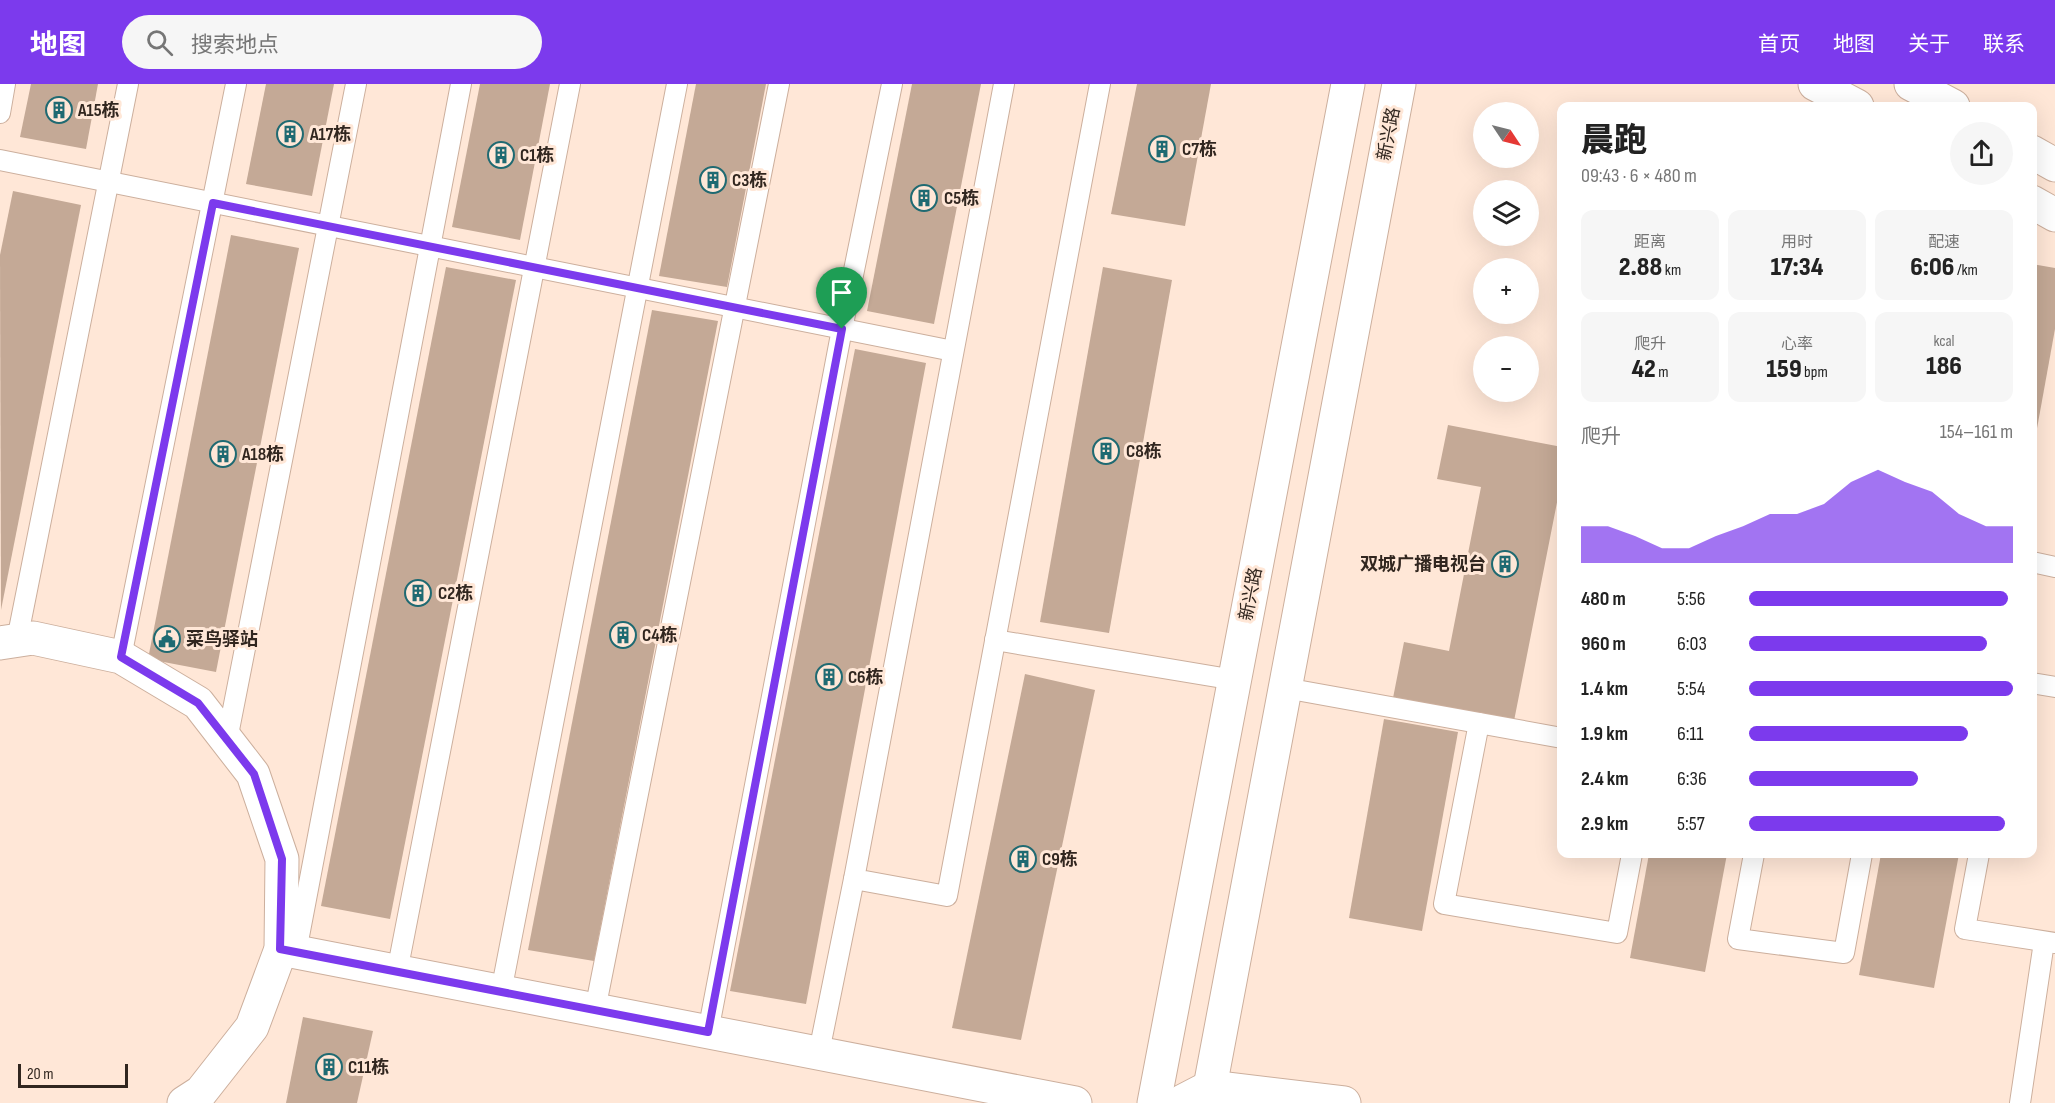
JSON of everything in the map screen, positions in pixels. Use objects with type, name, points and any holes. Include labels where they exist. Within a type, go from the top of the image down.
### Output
[{"type":"main road","name":"新兴路","points":[[1187,1099],[1235,680],[1348,84]]},
{"type":"main road","name":"新兴路","points":[[1187,1099],[1285,688],[1399,84]]},
{"type":"main road","points":[[1815,84],[1849,102]]},
{"type":"main road","points":[[1911,84],[1941,102]]},
{"type":"main road","points":[[2037,205],[2055,215]]},
{"type":"main road","points":[[9,641],[33,638],[121,657],[198,703],[254,774],[282,859],[288,950],[252,1027],[194,1099]]},
{"type":"main road","points":[[288,950],[1075,1103]]},
{"type":"main road","points":[[1187,1099],[1344,1103]]},
{"type":"lane","points":[[0,113],[5,84]]},
{"type":"lane","points":[[9,641],[109,182],[128,84]]},
{"type":"lane","points":[[121,657],[236,84]]},
{"type":"lane","points":[[227,740],[356,84]]},
{"type":"lane","points":[[288,950],[461,84]]},
{"type":"lane","points":[[397,972],[570,84]]},
{"type":"lane","points":[[501,992],[677,84]]},
{"type":"lane","points":[[595,1010],[778,84]]},
{"type":"lane","points":[[708,1032],[842,329],[892,84]]},
{"type":"lane","points":[[819,1052],[854,879],[1004,84]]},
{"type":"lane","points":[[854,879],[946,896],[1100,84]]},
{"type":"lane","points":[[0,160],[953,351]]},
{"type":"lane","points":[[2037,563],[2055,567]]},
{"type":"lane","points":[[994,640],[1235,680]]},
{"type":"lane","points":[[2037,684],[2055,687]]},
{"type":"lane","points":[[1285,688],[1557,737]]},
{"type":"lane","points":[[1479,723],[1444,904],[1617,933],[1631,858]]},
{"type":"lane","points":[[1753,858],[1738,939],[1844,953],[1861,858]]},
{"type":"lane","points":[[1978,858],[1965,928],[2050,943],[2020,1103]]},
{"type":"building","name":"A15栋","points":[[31,84],[98,84],[86,149],[20,137]]},
{"type":"building","name":"A17栋","points":[[266,84],[334,84],[312,196],[246,184]]},
{"type":"building","name":"C1栋","points":[[480,84],[550,84],[520,240],[452,227]]},
{"type":"building","name":"C3栋","points":[[696,84],[766,84],[727,287],[659,276]]},
{"type":"building","name":"C5栋","points":[[912,84],[981,84],[934,324],[867,311]]},
{"type":"building","name":"C7栋","points":[[1137,84],[1211,84],[1185,226],[1111,214]]},
{"type":"building","points":[[13,191],[81,205],[1,610],[0,255]]},
{"type":"building","name":"A18栋","points":[[231,235],[299,248],[216,672],[148,659]]},
{"type":"building","points":[[2037,265],[2055,268],[2055,329],[2037,428]]},
{"type":"building","name":"C2栋","points":[[446,267],[516,280],[390,919],[321,906]]},
{"type":"building","name":"C8栋","points":[[1103,267],[1172,280],[1109,633],[1040,622]]},
{"type":"building","name":"C4栋","points":[[652,310],[718,321],[594,961],[528,950]]},
{"type":"building","name":"C6栋","points":[[855,349],[926,363],[806,1004],[730,991]]},
{"type":"building","name":"双城广播电视台","points":[[1448,425],[1557,446],[1557,502],[1514,721],[1393,698],[1404,642],[1449,651],[1481,487],[1437,479]]},
{"type":"building","name":"C9栋","points":[[1025,674],[1095,690],[1021,1040],[952,1028]]},
{"type":"building","points":[[1384,719],[1458,732],[1422,931],[1349,918]]},
{"type":"building","points":[[1648,858],[1726,858],[1705,972],[1630,958]]},
{"type":"building","points":[[1880,858],[1958,858],[1934,988],[1859,975]]},
{"type":"building","name":"C11栋","points":[[303,1017],[373,1031],[357,1103],[286,1103]]},
{"type":"place","name":"A15栋","points":[[59,110]]},
{"type":"place","name":"A17栋","points":[[290,134]]},
{"type":"place","name":"C7栋","points":[[1162,149]]},
{"type":"place","name":"C1栋","points":[[501,155]]},
{"type":"place","name":"C3栋","points":[[713,180]]},
{"type":"place","name":"C5栋","points":[[924,198]]},
{"type":"place","name":"C8栋","points":[[1106,451]]},
{"type":"place","name":"A18栋","points":[[223,454]]},
{"type":"place","name":"双城广播电视台","points":[[1505,564]]},
{"type":"place","name":"C2栋","points":[[418,593]]},
{"type":"place","name":"C4栋","points":[[623,635]]},
{"type":"place","name":"菜鸟驿站","points":[[167,639]]},
{"type":"place","name":"C6栋","points":[[829,677]]},
{"type":"place","name":"C9栋","points":[[1023,859]]},
{"type":"place","name":"C11栋","points":[[329,1067]]},
{"type":"route","points":[[213,203],[842,329],[708,1032],[280,949],[282,859],[254,774],[198,703],[121,657],[213,203]]}]
